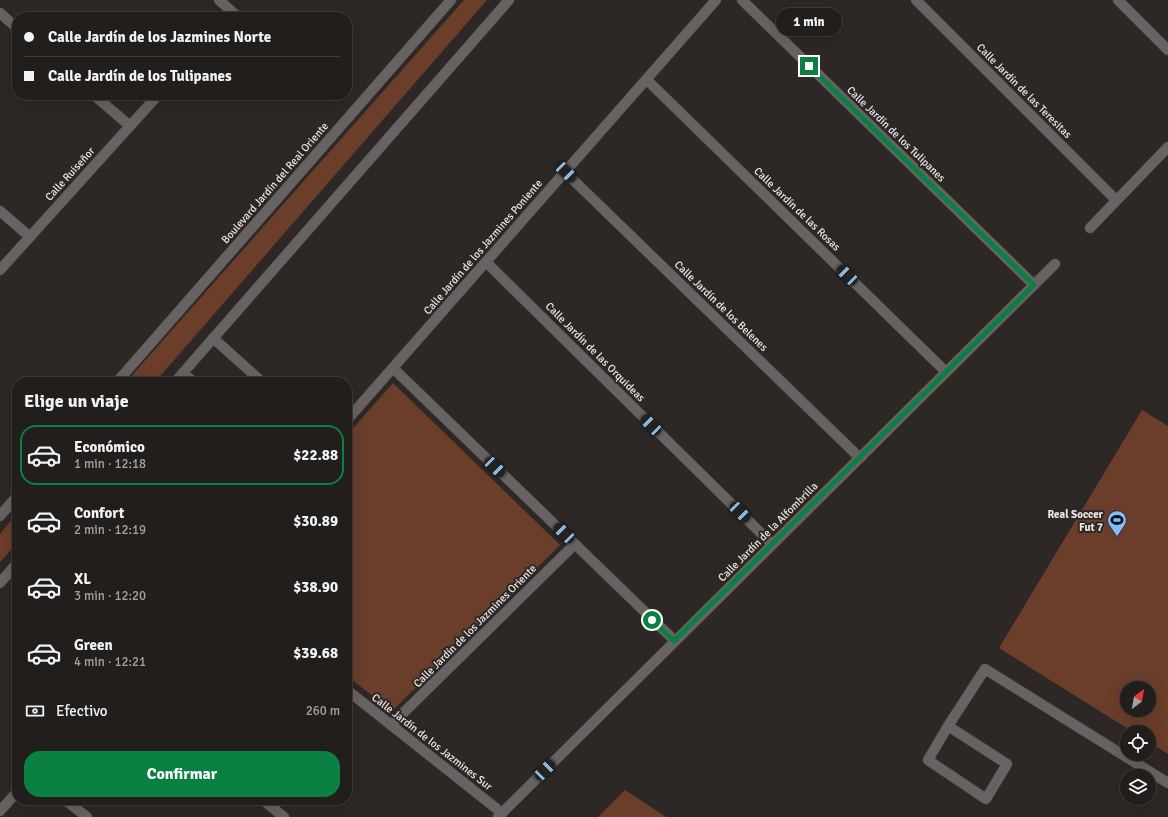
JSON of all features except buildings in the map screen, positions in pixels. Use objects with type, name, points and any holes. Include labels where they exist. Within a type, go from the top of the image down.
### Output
[{"type":"street","points":[[219,0],[230,12]]},
{"type":"street","name":"Boulevard Jardín del Real Oriente","points":[[121,377],[451,0]]},
{"type":"street","points":[[180,377],[509,0]]},
{"type":"street","name":"Calle Jardín de los Jazmines Poniente","points":[[352,414],[716,0]]},
{"type":"street","name":"Calle Jardín de los Tulipanes","points":[[742,0],[1034,285]]},
{"type":"street","name":"Calle Jardín de las Teresitas","points":[[916,0],[1116,200]]},
{"type":"street","points":[[1118,0],[1168,50]]},
{"type":"street","points":[[0,13],[12,24]]},
{"type":"street","name":"Calle Jardín de las Rosas","points":[[647,80],[946,372]]},
{"type":"street","points":[[100,100],[130,126]]},
{"type":"street","name":"Calle Ruiseñor","points":[[0,270],[153,100]]},
{"type":"street","points":[[1090,228],[1168,147]]},
{"type":"street","name":"Calle Jardín de los Belenes","points":[[566,172],[860,458]]},
{"type":"street","points":[[0,211],[30,237]]},
{"type":"street","name":"Calle Jardín de las Orquideas","points":[[486,262],[772,544]]},
{"type":"street","name":"Calle Jardín de la Alfombrilla","points":[[500,815],[1055,264]]},
{"type":"street","points":[[213,338],[256,377]]},
{"type":"street","points":[[393,368],[674,641]]},
{"type":"street","points":[[183,373],[188,377]]},
{"type":"street","points":[[0,516],[12,502]]},
{"type":"street","name":"Calle Jardín de los Jazmines Oriente","points":[[391,725],[575,544]]},
{"type":"street","points":[[0,583],[12,569]]},
{"type":"street","points":[[948,726],[1007,764],[986,799],[928,760],[948,726],[985,669],[1168,783]]},
{"type":"street","name":"Calle Jardín de los Jazmines Sur","points":[[352,694],[500,815]]},
{"type":"street","points":[[0,811],[12,798]]},
{"type":"street","points":[[71,805],[87,817]]},
{"type":"street","points":[[269,805],[284,817]]},
{"type":"shaded area","points":[[464,0],[487,0],[159,377],[130,377]]},
{"type":"shaded area","points":[[393,383],[560,545],[392,711],[352,680],[352,429]]},
{"type":"shaded area","name":"Real Soccer Fut 7","points":[[1142,410],[1168,426],[1168,754],[1156,746],[1156,725],[1122,725],[999,648]]},
{"type":"shaded area","points":[[12,519],[12,549],[0,562],[0,534]]},
{"type":"shaded area","points":[[625,790],[666,817],[598,817]]},
{"type":"place","name":"Real Soccer Fut 7","points":[[1117,537]]},
{"type":"route","points":[[652,620],[674,641],[1034,285],[809,66]]}]
